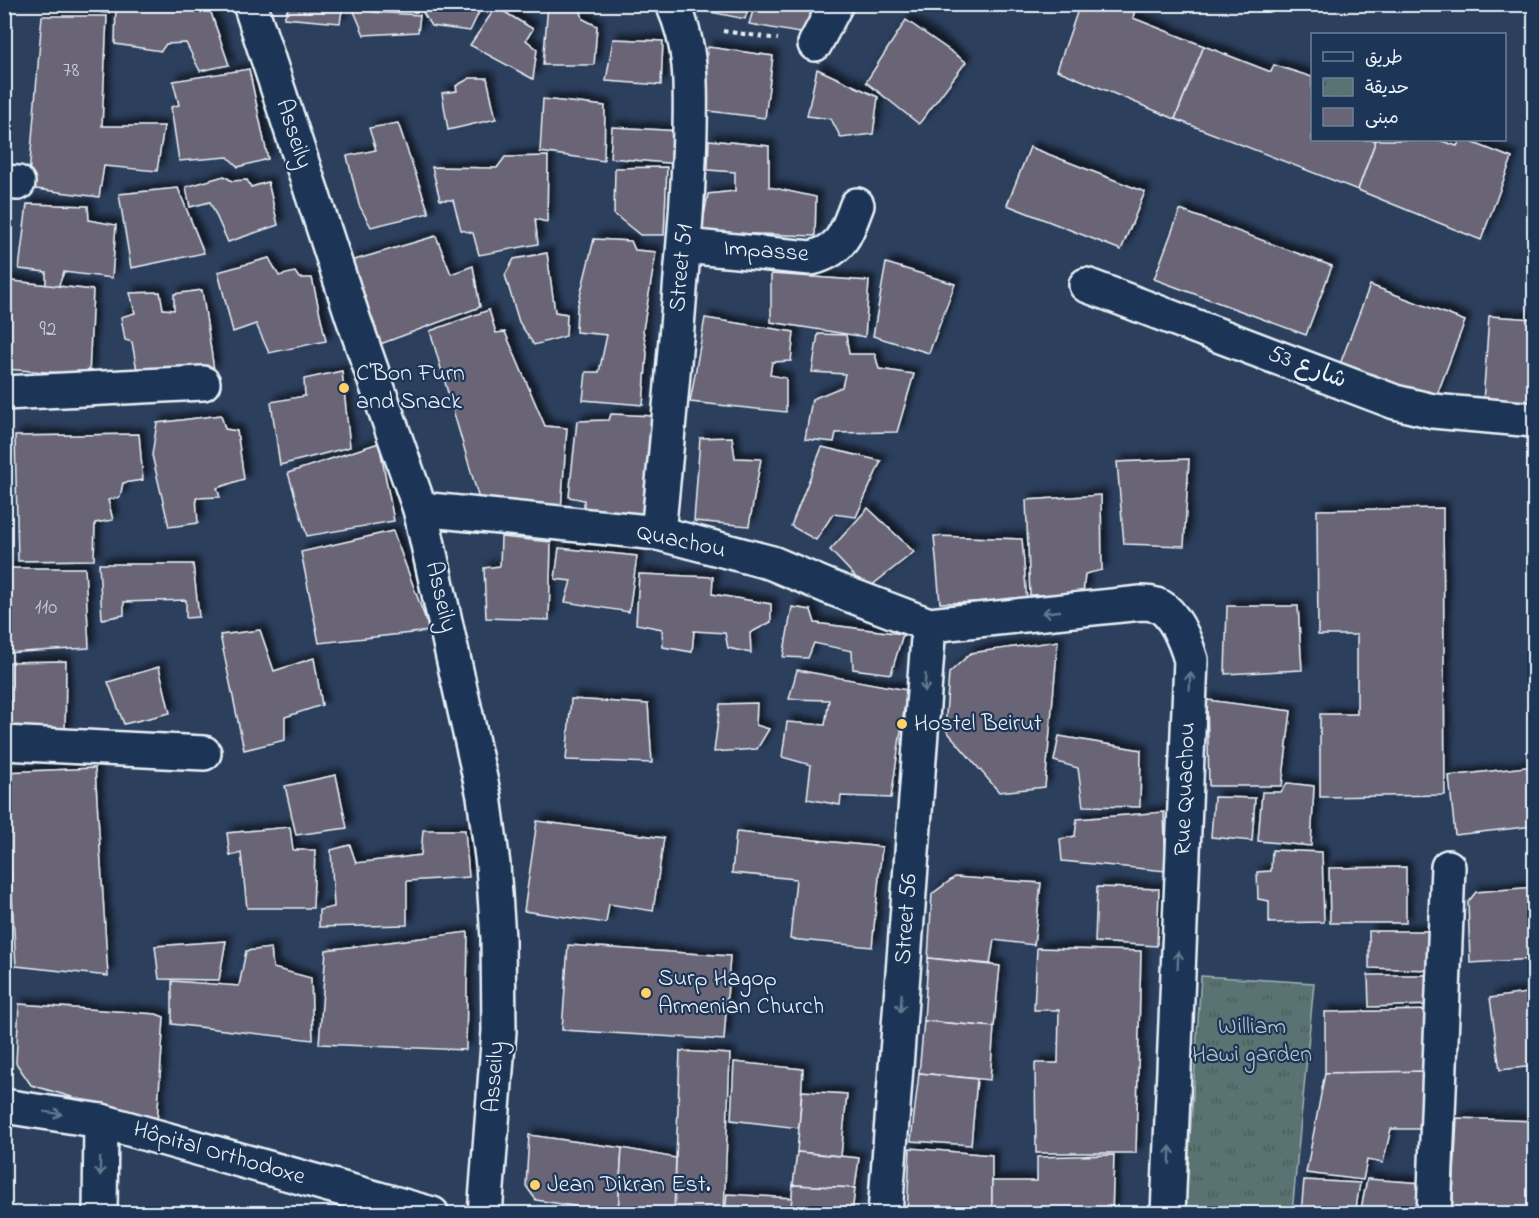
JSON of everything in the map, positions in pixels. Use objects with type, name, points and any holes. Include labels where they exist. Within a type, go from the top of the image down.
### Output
[{"type":"street","name":"Asseily","points":[[250,4],[352,318],[420,509],[484,795],[494,865],[498,938],[499,1031],[485,1214]]},
{"type":"street","points":[[815,44],[836,4]]},
{"type":"street","name":"Street 51","points":[[657,533],[671,408],[689,190],[691,89],[678,15]]},
{"type":"street","name":"Impasse","points":[[684,246],[811,258],[824,255],[834,249],[841,240],[857,205]]},
{"type":"street","name":"شارع 53","points":[[1086,285],[1395,402],[1433,411],[1534,420]]},
{"type":"street","points":[[4,393],[203,383]]},
{"type":"street","name":"Quachou","points":[[420,509],[657,533],[771,563],[929,625]]},
{"type":"street","name":"Rue Quachou","points":[[929,625],[1141,603],[1157,605],[1170,616],[1183,635],[1191,660],[1168,1214]]},
{"type":"street","name":"Street 56","points":[[885,1214],[929,625]]},
{"type":"street","points":[[4,743],[204,753]]},
{"type":"street","points":[[1434,1214],[1448,867]]},
{"type":"street","name":"Hôpital Orthodoxe","points":[[4,1106],[101,1121],[355,1203],[432,1214]]},
{"type":"street","points":[[100,1214],[101,1121]]},
{"type":"path","points":[[678,15],[815,44]]},
{"type":"green space","name":"William Hawi garden","points":[[1201,976],[1314,983],[1292,1213],[1185,1213]]},
{"type":"building","points":[[42,4],[109,4],[109,13],[42,8]]},
{"type":"building","points":[[116,4],[208,4],[229,65],[200,71],[186,43],[166,44],[161,51],[115,44]]},
{"type":"building","points":[[290,4],[343,4],[340,23],[284,18]]},
{"type":"building","points":[[351,4],[369,4],[373,12],[420,15],[418,32],[364,35]]},
{"type":"building","points":[[432,4],[483,4],[470,31],[431,26],[421,9],[431,7]]},
{"type":"building","points":[[548,4],[579,4],[583,19],[597,26],[594,65],[543,65]]},
{"type":"building","points":[[685,4],[750,4],[745,19],[685,7]]},
{"type":"building","points":[[755,4],[826,4],[810,35],[749,24]]},
{"type":"building","points":[[1080,4],[1123,4],[1135,9],[1133,18],[1204,46],[1175,119],[1057,70]]},
{"type":"building","points":[[496,7],[533,29],[526,40],[537,49],[533,79],[470,45]]},
{"type":"building","points":[[42,16],[107,16],[102,126],[164,126],[157,171],[104,166],[99,197],[28,188]]},
{"type":"building","points":[[906,20],[966,62],[919,124],[866,82]]},
{"type":"building","points":[[613,39],[663,41],[661,85],[606,81]]},
{"type":"building","points":[[1204,46],[1271,72],[1274,65],[1311,77],[1311,141],[1376,141],[1358,190],[1175,119]]},
{"type":"building","points":[[708,47],[773,56],[765,118],[701,110]]},
{"type":"building","points":[[249,69],[268,159],[238,167],[228,157],[179,161],[171,107],[179,105],[173,81]]},
{"type":"building","points":[[817,69],[878,97],[873,134],[841,138],[831,119],[807,116]]},
{"type":"building","points":[[470,78],[487,78],[496,119],[448,130],[442,93],[457,91],[456,86]]},
{"type":"building","points":[[543,99],[605,106],[604,161],[540,152]]},
{"type":"building","points":[[398,123],[429,213],[371,227],[359,205],[347,156],[376,150],[369,128]]},
{"type":"building","points":[[612,127],[681,131],[679,164],[610,158]]},
{"type":"building","points":[[709,140],[769,146],[769,187],[816,197],[815,236],[701,232],[708,194],[735,191],[735,172],[708,170]]},
{"type":"building","points":[[1376,141],[1442,141],[1457,146],[1460,141],[1469,141],[1512,158],[1481,240],[1358,190]]},
{"type":"building","points":[[1030,147],[1145,192],[1121,250],[1007,205]]},
{"type":"building","points":[[548,156],[547,222],[535,219],[538,244],[479,255],[473,233],[461,230],[453,200],[440,200],[432,167],[497,168],[505,157]]},
{"type":"building","points":[[667,167],[664,235],[640,235],[614,214],[615,168]]},
{"type":"building","points":[[224,176],[232,181],[247,180],[251,187],[268,182],[278,225],[228,242],[210,202],[190,207],[186,187]]},
{"type":"building","points":[[1534,183],[1534,251],[1528,250]]},
{"type":"building","points":[[178,188],[204,253],[131,268],[119,194]]},
{"type":"building","points":[[27,204],[88,206],[89,220],[116,225],[112,278],[64,272],[58,287],[46,287],[46,272],[19,269]]},
{"type":"building","points":[[1180,210],[1332,266],[1306,335],[1154,279]]},
{"type":"building","points":[[436,236],[451,274],[473,266],[480,307],[375,346],[351,261]]},
{"type":"building","points":[[594,239],[631,241],[635,250],[656,252],[643,330],[647,353],[643,405],[583,400],[586,372],[599,372],[607,335],[576,332],[577,308]]},
{"type":"building","points":[[547,253],[555,312],[567,314],[566,336],[534,345],[519,322],[505,275],[514,259]]},
{"type":"building","points":[[269,258],[279,276],[295,272],[299,278],[312,278],[326,341],[269,353],[256,324],[233,332],[218,272]]},
{"type":"building","points":[[886,263],[955,284],[929,353],[873,336]]},
{"type":"building","points":[[771,274],[869,281],[865,337],[771,322]]},
{"type":"building","points":[[4,280],[93,290],[89,375],[4,369]]},
{"type":"building","points":[[1370,285],[1465,321],[1435,400],[1340,364]]},
{"type":"building","points":[[202,290],[214,370],[138,376],[132,342],[125,340],[121,317],[135,313],[130,293],[160,292],[163,309],[174,310],[174,294]]},
{"type":"building","points":[[489,310],[496,333],[505,332],[545,426],[567,428],[561,510],[481,506],[430,331]]},
{"type":"building","points":[[1489,316],[1534,319],[1534,405],[1483,402]]},
{"type":"building","points":[[705,318],[794,332],[791,361],[772,362],[770,375],[786,378],[786,412],[690,402]]},
{"type":"building","points":[[818,334],[846,335],[849,354],[875,354],[879,369],[914,374],[897,432],[836,433],[834,442],[805,439],[812,399],[842,387],[845,374],[812,372]]},
{"type":"building","points":[[342,371],[350,447],[280,465],[271,402],[305,396],[304,379]]},
{"type":"building","points":[[611,414],[653,416],[642,522],[584,519],[584,500],[569,497],[577,421],[609,420]]},
{"type":"building","points":[[221,415],[225,429],[237,431],[244,479],[217,488],[220,497],[196,498],[198,523],[169,527],[152,455],[157,423]]},
{"type":"building","points":[[139,434],[143,480],[123,483],[120,497],[108,500],[113,520],[95,523],[94,560],[18,561],[15,436]]},
{"type":"building","points":[[732,437],[735,458],[761,459],[749,526],[694,521],[700,438]]},
{"type":"building","points":[[379,443],[394,521],[307,536],[288,473]]},
{"type":"building","points":[[822,447],[881,461],[856,517],[833,514],[816,540],[791,526]]},
{"type":"building","points":[[1189,459],[1184,546],[1124,544],[1117,462]]},
{"type":"building","points":[[1101,495],[1102,570],[1085,574],[1083,594],[1030,595],[1026,500]]},
{"type":"building","points":[[868,508],[914,552],[867,589],[830,550]]},
{"type":"building","points":[[1443,508],[1445,795],[1320,797],[1320,714],[1357,714],[1357,635],[1318,635],[1317,510]]},
{"type":"building","points":[[393,531],[430,631],[319,643],[301,552]]},
{"type":"building","points":[[934,536],[1022,539],[1027,601],[940,603]]},
{"type":"building","points":[[501,537],[551,542],[549,620],[486,618],[484,568],[500,566]]},
{"type":"building","points":[[559,548],[637,556],[629,612],[565,602],[571,581],[555,579]]},
{"type":"building","points":[[99,564],[193,564],[199,617],[186,618],[186,600],[124,602],[124,615],[102,619]]},
{"type":"building","points":[[4,568],[85,568],[89,648],[4,653]]},
{"type":"building","points":[[639,574],[713,577],[712,594],[771,604],[771,622],[750,633],[751,653],[728,648],[725,633],[694,631],[692,652],[663,647],[662,629],[636,624]]},
{"type":"building","points":[[1227,606],[1298,606],[1302,670],[1225,674]]},
{"type":"building","points":[[792,607],[811,610],[815,623],[903,634],[891,674],[853,669],[852,651],[814,643],[808,658],[783,657]]},
{"type":"building","points":[[260,630],[274,671],[314,658],[322,705],[285,717],[285,740],[244,750],[220,635]]},
{"type":"building","points":[[1058,641],[1045,787],[999,792],[945,729],[949,673],[971,653]]},
{"type":"building","points":[[66,661],[65,738],[10,734],[10,662]]},
{"type":"building","points":[[159,667],[170,713],[124,724],[108,682]]},
{"type":"building","points":[[797,670],[907,690],[891,798],[841,796],[840,805],[807,799],[811,765],[782,757],[787,722],[825,725],[829,700],[789,699]]},
{"type":"building","points":[[571,699],[648,704],[652,763],[566,760]]},
{"type":"building","points":[[1207,700],[1291,711],[1282,786],[1209,786]]},
{"type":"building","points":[[757,703],[756,725],[769,729],[757,749],[714,752],[720,704]]},
{"type":"building","points":[[1059,736],[1141,750],[1140,807],[1083,806],[1078,768],[1054,761]]},
{"type":"building","points":[[1534,766],[1534,826],[1455,835],[1449,776]]},
{"type":"building","points":[[95,768],[108,976],[16,966],[5,772]]},
{"type":"building","points":[[336,775],[347,828],[296,835],[285,786]]},
{"type":"building","points":[[1287,783],[1314,786],[1311,846],[1258,841],[1262,792],[1281,792]]},
{"type":"building","points":[[1214,797],[1255,798],[1252,841],[1211,837]]},
{"type":"building","points":[[1164,812],[1166,871],[1062,861],[1060,839],[1075,836],[1077,819]]},
{"type":"building","points":[[537,821],[664,838],[653,911],[609,904],[606,923],[524,911]]},
{"type":"building","points":[[290,827],[293,850],[315,850],[313,908],[247,908],[241,853],[230,856],[227,833]]},
{"type":"building","points":[[423,830],[465,830],[469,877],[407,881],[407,925],[319,927],[319,910],[334,907],[331,850],[350,845],[356,863],[421,855]]},
{"type":"building","points":[[736,832],[882,847],[872,947],[790,939],[796,879],[732,873]]},
{"type":"building","points":[[1272,850],[1322,852],[1324,922],[1269,923],[1269,901],[1258,899],[1257,872],[1271,871]]},
{"type":"building","points":[[1406,867],[1406,923],[1330,923],[1329,868]]},
{"type":"building","points":[[955,877],[1041,883],[1034,945],[994,940],[990,964],[928,958],[932,894]]},
{"type":"building","points":[[1097,887],[1159,889],[1157,946],[1095,942]]},
{"type":"building","points":[[1534,887],[1534,959],[1470,963],[1468,902],[1476,892]]},
{"type":"building","points":[[1369,931],[1430,931],[1431,970],[1369,968]]},
{"type":"building","points":[[468,932],[466,1050],[319,1044],[326,950]]},
{"type":"building","points":[[226,941],[219,980],[159,979],[155,946]]},
{"type":"building","name":"Surp Hagop Armenian Church","points":[[568,945],[730,956],[724,1040],[562,1030]]},
{"type":"building","points":[[271,948],[273,968],[311,978],[313,1040],[172,1024],[172,981],[239,986],[246,951]]},
{"type":"building","points":[[1037,948],[1141,951],[1136,1153],[1036,1153],[1035,1063],[1058,1063],[1059,1010],[1034,1010]]},
{"type":"building","points":[[928,958],[1000,966],[994,1027],[924,1021]]},
{"type":"building","points":[[1368,975],[1430,975],[1433,1005],[1369,1007]]},
{"type":"building","points":[[1534,992],[1534,1066],[1500,1070],[1490,998]]},
{"type":"building","points":[[19,1004],[156,1014],[164,1017],[157,1122],[31,1085],[16,1063]]},
{"type":"building","points":[[1434,1010],[1434,1072],[1325,1073],[1325,1012]]},
{"type":"building","points":[[924,1021],[994,1027],[990,1080],[919,1073]]},
{"type":"building","points":[[680,1051],[730,1054],[724,1214],[674,1214]]},
{"type":"building","points":[[734,1062],[803,1069],[799,1128],[731,1120]]},
{"type":"building","points":[[1425,1071],[1420,1129],[1391,1129],[1383,1163],[1367,1160],[1363,1180],[1306,1173],[1325,1073]]},
{"type":"building","points":[[919,1073],[977,1079],[971,1145],[911,1141]]},
{"type":"building","points":[[802,1091],[847,1094],[841,1156],[797,1152]]},
{"type":"building","points":[[1457,1118],[1534,1121],[1534,1214],[1452,1214]]},
{"type":"building","points":[[529,1135],[622,1148],[618,1213],[536,1200],[526,1186]]},
{"type":"building","points":[[622,1148],[676,1158],[674,1214],[618,1213]]},
{"type":"building","points":[[910,1148],[992,1155],[992,1214],[907,1214]]},
{"type":"building","points":[[797,1152],[859,1158],[855,1188],[793,1185]]},
{"type":"building","points":[[1114,1155],[1112,1214],[992,1214],[992,1181],[1037,1181],[1037,1157]]},
{"type":"building","points":[[1367,1179],[1423,1183],[1419,1214],[1360,1214]]},
{"type":"building","points":[[1304,1180],[1360,1183],[1355,1214],[1301,1214]]},
{"type":"building","points":[[793,1185],[855,1188],[852,1214],[790,1214]]},
{"type":"building","points":[[727,1194],[792,1198],[790,1214],[725,1214]]},
{"type":"place","name":"C'Bon Furn and Snack","points":[[344,388]]},
{"type":"place","name":"Hostel Beirut","points":[[902,724]]},
{"type":"place","name":"Surp Hagop Armenian Church","points":[[646,993]]},
{"type":"place","name":"Jean Dikran Est.","points":[[535,1185]]}]
